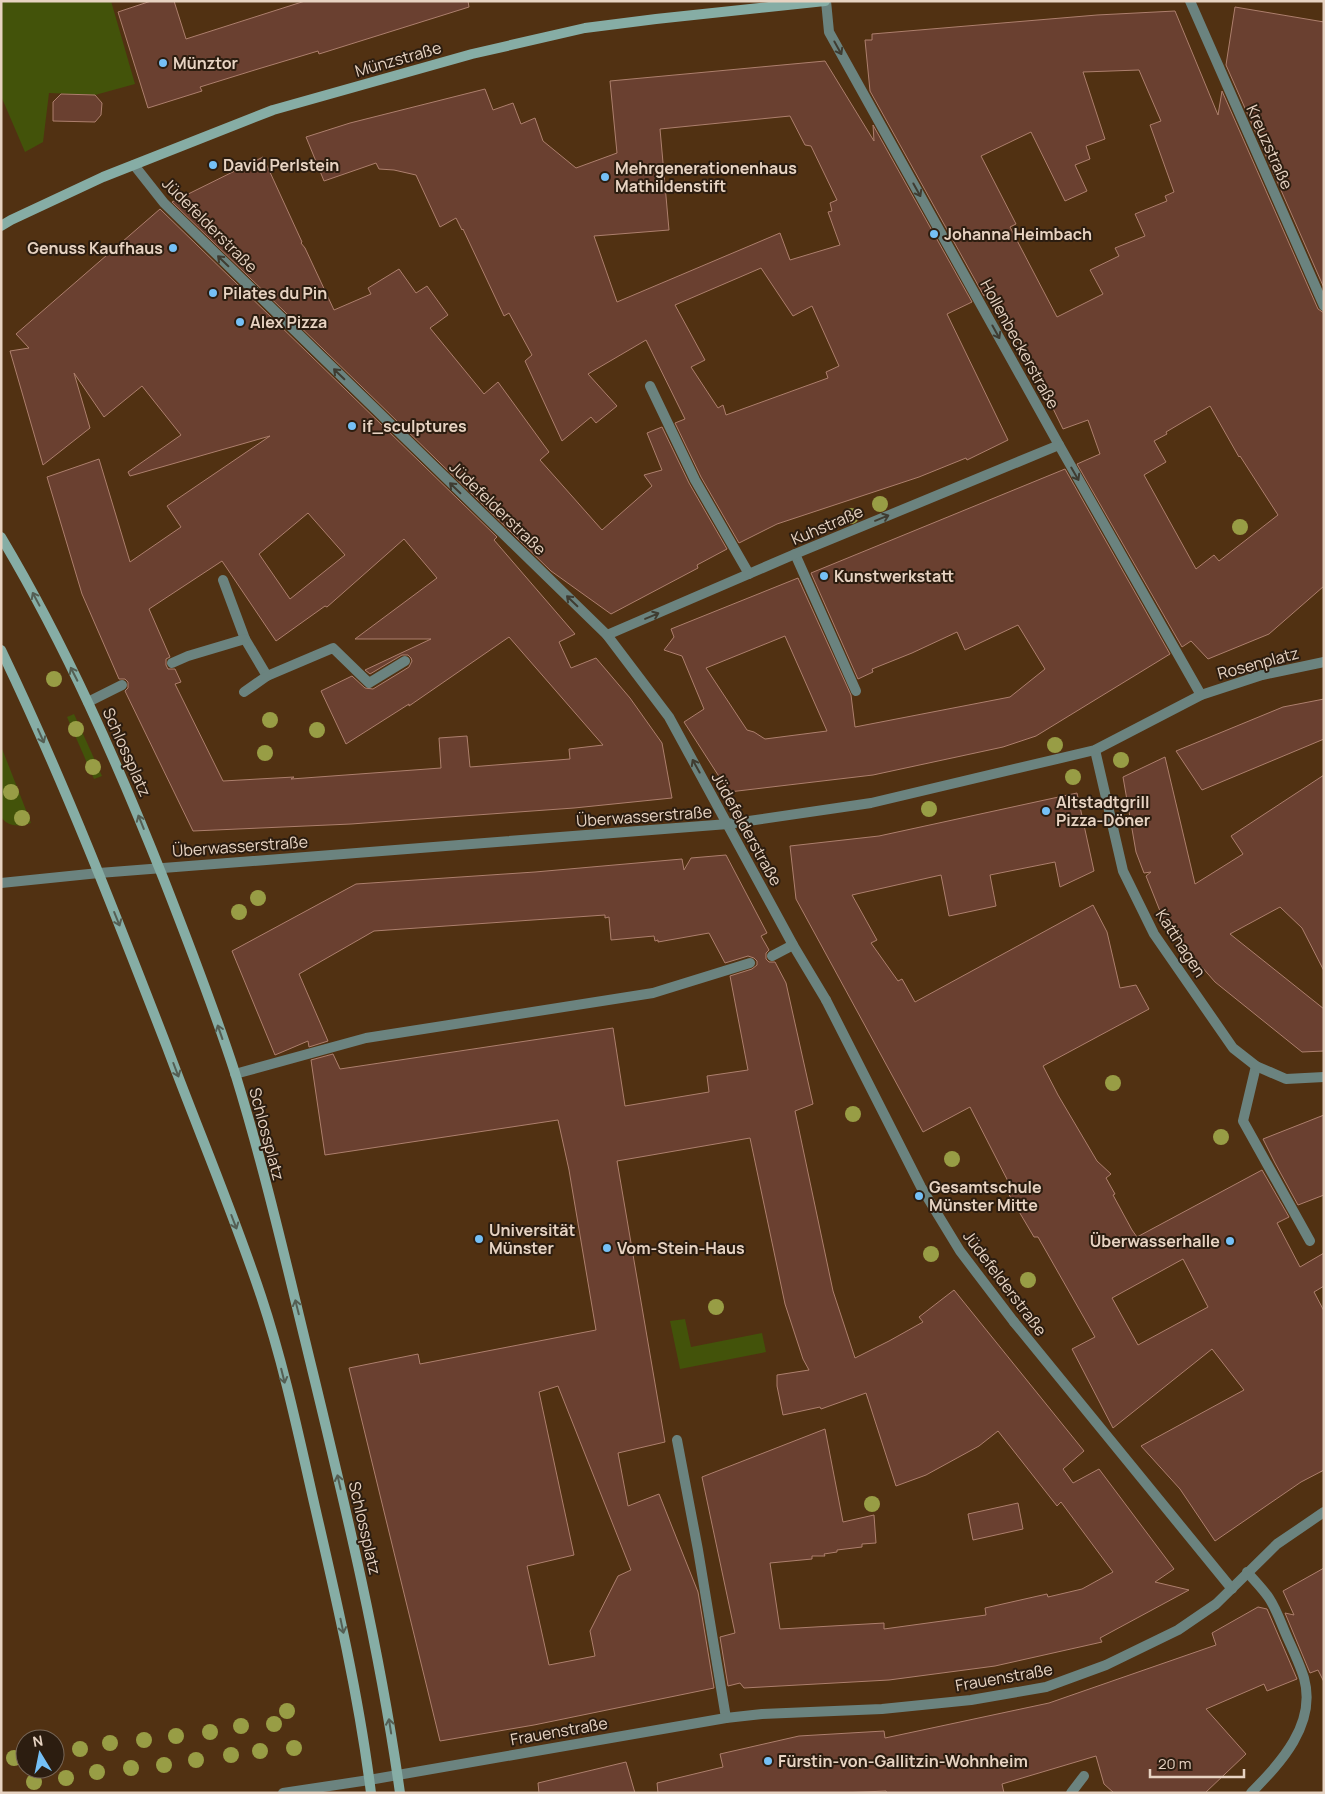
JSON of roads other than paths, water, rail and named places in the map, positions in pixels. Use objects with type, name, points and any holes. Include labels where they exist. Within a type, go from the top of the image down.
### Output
[{"type":"main road","name":"Münzstraße","points":[[1,226],[6,220],[103,177],[273,110],[472,54],[585,28],[656,18],[826,1]]},
{"type":"main road","points":[[1,233],[6,220]]},
{"type":"main road","name":"Schlossplatz","points":[[1,537],[88,702],[130,796],[205,986],[235,1074],[273,1215],[329,1439],[376,1651],[400,1793]]},
{"type":"main road","points":[[1,650],[43,740],[99,873],[234,1220],[272,1333],[300,1442],[346,1645],[370,1793]]},
{"type":"street","name":"Hollenbeckerstraße","points":[[826,1],[829,32],[1059,446],[1201,695]]},
{"type":"street","name":"Kreuzstraße","points":[[1190,1],[1324,306]]},
{"type":"street","name":"Jüdefelderstraße","points":[[134,165],[164,203],[607,635],[669,718],[826,1000],[921,1187],[960,1251],[1014,1322],[1232,1589]]},
{"type":"street","points":[[650,386],[696,480],[749,574]]},
{"type":"street","name":"Kuhstraße","points":[[607,635],[795,554],[1059,446]]},
{"type":"street","points":[[795,554],[856,691]]},
{"type":"street","points":[[223,580],[245,639],[267,676]]},
{"type":"street","points":[[172,662],[245,639]]},
{"type":"street","points":[[244,692],[267,676],[333,648],[368,683],[405,661]]},
{"type":"street","name":"Rosenplatz","points":[[1201,695],[1262,675],[1324,662]]},
{"type":"street","points":[[88,702],[122,685]]},
{"type":"street","name":"Überwasserstraße","points":[[99,873],[728,824],[871,803],[1096,750],[1201,695]]},
{"type":"street","name":"Katthagen","points":[[1096,750],[1123,871],[1154,934],[1233,1048],[1256,1066],[1286,1079],[1324,1077]]},
{"type":"street","points":[[1,883],[99,873]]},
{"type":"street","points":[[772,956],[794,945]]},
{"type":"street","points":[[235,1074],[366,1038],[653,994],[750,963]]},
{"type":"street","points":[[1256,1066],[1243,1120],[1310,1241]]},
{"type":"street","points":[[677,1440],[698,1550],[726,1718]]},
{"type":"street","name":"Frauenstraße","points":[[397,1775],[726,1718],[762,1714],[882,1709],[972,1700],[1046,1687],[1106,1665],[1178,1630],[1216,1604],[1246,1572],[1277,1544],[1324,1512]]},
{"type":"street","points":[[1246,1572],[1269,1597],[1305,1680],[1307,1705],[1302,1725],[1292,1744],[1274,1769],[1251,1793]]},
{"type":"street","points":[[283,1793],[397,1775]]},
{"type":"street","points":[[1071,1793],[1084,1776]]},
{"type":"place","name":"Münztor","points":[[163,63]]},
{"type":"place","name":"David Perlstein","points":[[213,165]]},
{"type":"place","name":"Mehrgenerationenhaus Mathildenstift","points":[[605,177]]},
{"type":"place","name":"Johanna Heimbach","points":[[934,234]]},
{"type":"place","name":"Genuss Kaufhaus","points":[[173,248]]},
{"type":"place","name":"Pilates du Pin","points":[[213,293]]},
{"type":"place","name":"Alex Pizza","points":[[240,322]]},
{"type":"place","name":"if_sculptures","points":[[352,426]]},
{"type":"place","name":"Kunstwerkstatt","points":[[824,576]]},
{"type":"place","name":"Altstadtgrill Pizza-Döner","points":[[1046,811]]},
{"type":"place","name":"Gesamtschule Münster Mitte","points":[[919,1196]]},
{"type":"place","name":"Universität Münster","points":[[479,1239]]},
{"type":"place","name":"Überwasserhalle","points":[[1230,1241]]},
{"type":"place","name":"Vom-Stein-Haus","points":[[607,1248]]},
{"type":"place","name":"Fürstin-von-Gallitzin-Wohnheim","points":[[768,1761]]}]
